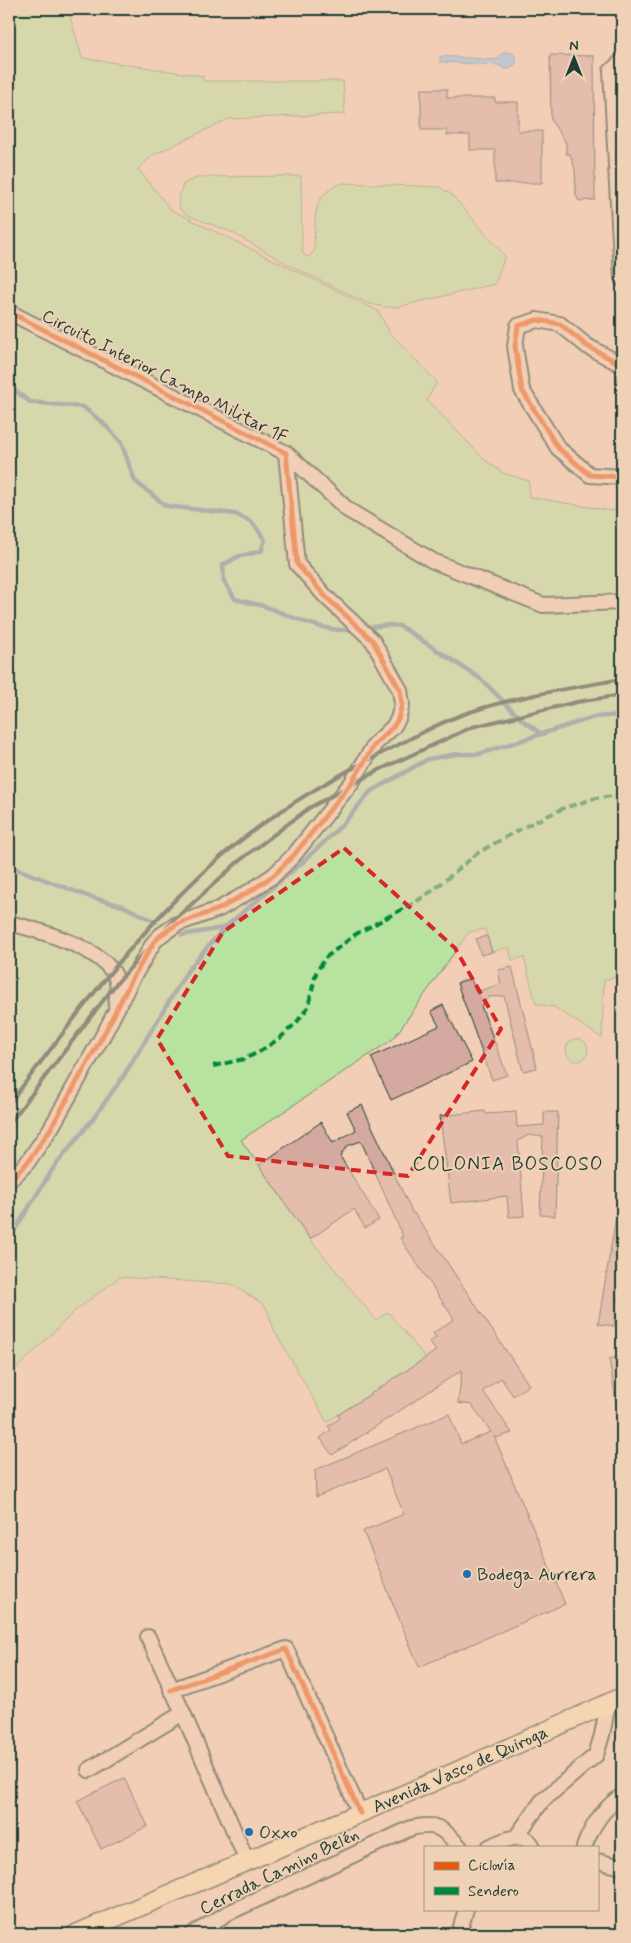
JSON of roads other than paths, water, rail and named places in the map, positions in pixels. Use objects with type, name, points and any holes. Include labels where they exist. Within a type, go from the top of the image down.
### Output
[{"type":"main road","name":"Avenida Vasco de Quiroga","points":[[76,1934],[360,1813],[615,1701]]},
{"type":"street","points":[[622,61],[611,71],[622,279]]},
{"type":"street","name":"Circuito Interior Campo Militar 1F","points":[[9,312],[286,453],[297,564],[326,597],[373,641],[402,697],[402,711],[394,727],[375,744],[352,782],[294,855],[274,875],[219,909],[185,920],[161,935],[149,950],[51,1128],[27,1163],[9,1181]]},
{"type":"street","points":[[622,365],[587,346],[560,324],[537,320],[518,326],[514,346],[522,390],[558,448],[590,475],[622,477]]},
{"type":"street","points":[[286,453],[348,510],[433,561],[543,605],[622,602]]},
{"type":"street","points":[[9,923],[40,931],[74,944],[109,965],[117,980],[116,1010]]},
{"type":"street","points":[[148,1637],[247,1861]]},
{"type":"street","points":[[171,1690],[286,1649],[360,1813]]},
{"type":"street","points":[[516,1837],[542,1801],[596,1755],[615,1701]]},
{"type":"street","points":[[89,1770],[183,1713]]},
{"type":"street","points":[[584,1846],[589,1833],[600,1815],[622,1796]]},
{"type":"street","name":"Cerrada Camino Belén","points":[[193,1934],[228,1913],[411,1828],[424,1825],[436,1826],[459,1846]]},
{"type":"street","points":[[491,1846],[500,1841],[516,1837],[526,1839],[532,1843],[533,1846]]},
{"type":"street","points":[[598,1860],[622,1867]]},
{"type":"street","points":[[459,1934],[466,1910]]},
{"type":"water","points":[[506,52],[512,53],[516,57],[516,63],[510,69],[504,69],[499,65],[440,62],[440,56],[498,60],[501,54]]},
{"type":"waterway","points":[[9,386],[30,402],[83,407],[102,422],[121,442],[135,481],[166,506],[235,514],[252,522],[265,540],[261,551],[237,557],[223,565],[224,581],[235,599],[265,607],[322,627],[345,630],[356,629]]},
{"type":"waterway","points":[[364,628],[387,625],[400,626],[481,679],[521,719],[542,734]]},
{"type":"waterway","points":[[9,1239],[54,1167],[92,1120],[123,1077],[188,970],[224,928],[303,862],[343,824],[370,792],[428,759],[457,754],[479,754],[594,717],[622,715]]},
{"type":"waterway","points":[[9,866],[90,897],[123,906],[156,922]]},
{"type":"waterway","points":[[182,935],[223,928]]},
{"type":"railway","points":[[9,1104],[116,966],[162,914],[208,868],[280,811],[332,779],[446,721],[486,707],[525,697],[622,679]]},
{"type":"railway","points":[[9,1124],[115,985],[172,922],[239,861],[309,808],[379,770],[472,727],[577,702],[622,695]]},
{"type":"place","name":"Bodega Aurrera","points":[[467,1574]]},
{"type":"place","name":"Oxxo","points":[[249,1832]]},
{"type":"district","name":"COLONIA BOSCOSO","points":[[508,1163]]}]
